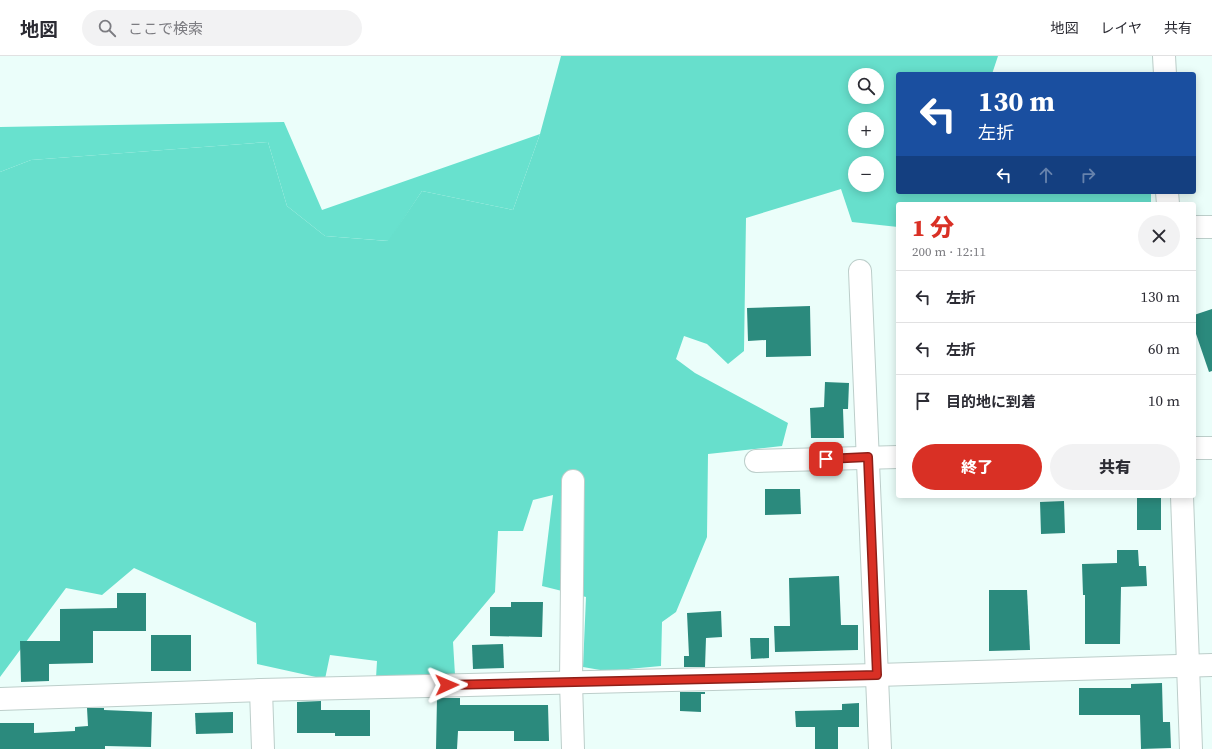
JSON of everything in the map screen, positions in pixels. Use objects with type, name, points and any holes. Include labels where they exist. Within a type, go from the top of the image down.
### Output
[{"type":"street","points":[[1164,56],[1165,72]]},
{"type":"street","points":[[1196,227],[1212,227]]},
{"type":"street","points":[[860,271],[880,749]]},
{"type":"street","points":[[1196,448],[1212,448]]},
{"type":"street","points":[[756,461],[896,456]]},
{"type":"street","points":[[573,480],[573,749]]},
{"type":"street","points":[[1182,498],[1191,749]]},
{"type":"street","points":[[0,699],[261,690],[1212,665]]},
{"type":"street","points":[[261,690],[263,749]]},
{"type":"green space","points":[[561,56],[998,56],[993,72],[896,72],[896,194],[1151,194],[1151,202],[896,202],[896,227],[852,222],[841,189],[746,218],[744,351],[728,364],[707,344],[684,336],[676,359],[695,373],[788,423],[782,446],[708,454],[707,537],[676,612],[662,622],[661,666],[606,671],[583,667],[586,597],[542,586],[553,495],[533,500],[523,531],[498,531],[495,592],[453,642],[455,675],[376,678],[377,661],[330,655],[325,679],[257,664],[256,623],[134,568],[102,595],[66,588],[0,677],[0,172],[31,160],[268,142],[287,206],[325,236],[388,241],[422,191],[513,210],[540,134]]},
{"type":"green space","points":[[284,122],[322,210],[540,134],[513,210],[422,191],[389,241],[325,236],[287,206],[268,142],[31,160],[0,172],[0,127]]},
{"type":"building","points":[[810,306],[811,356],[766,357],[766,340],[748,341],[747,308]]},
{"type":"building","points":[[1212,309],[1212,371],[1209,372],[1196,334],[1196,314]]},
{"type":"building","points":[[825,382],[849,383],[848,409],[843,409],[844,438],[811,438],[810,408],[824,407]]},
{"type":"building","points":[[765,489],[800,489],[801,514],[765,515]]},
{"type":"building","points":[[1137,498],[1161,498],[1161,530],[1137,530]]},
{"type":"building","points":[[1064,501],[1065,533],[1041,534],[1040,502]]},
{"type":"building","points":[[1117,550],[1138,550],[1139,566],[1146,566],[1147,586],[1121,587],[1120,644],[1085,644],[1085,595],[1083,595],[1082,564],[1117,563]]},
{"type":"building","points":[[839,576],[841,625],[858,625],[858,650],[775,652],[774,626],[790,626],[789,578]]},
{"type":"building","points":[[989,590],[1027,590],[1030,650],[989,651]]},
{"type":"building","points":[[117,593],[146,593],[146,631],[93,631],[93,663],[49,664],[49,681],[21,682],[20,641],[60,641],[60,609],[117,608]]},
{"type":"building","points":[[511,602],[543,602],[542,637],[490,636],[490,607],[511,607]]},
{"type":"building","points":[[721,611],[722,637],[706,638],[705,667],[684,667],[684,656],[689,656],[687,613]]},
{"type":"building","points":[[151,635],[191,635],[191,671],[151,671]]},
{"type":"building","points":[[750,638],[769,638],[769,658],[751,659]]},
{"type":"building","points":[[503,644],[504,668],[473,669],[472,645]]},
{"type":"building","points":[[1162,683],[1163,722],[1170,722],[1171,748],[1141,749],[1140,715],[1079,715],[1079,688],[1131,688],[1131,684]]},
{"type":"building","points":[[680,692],[705,692],[705,694],[701,694],[701,712],[680,711]]},
{"type":"building","points":[[437,698],[460,698],[460,705],[548,705],[549,741],[514,741],[514,731],[458,731],[457,749],[436,749]]},
{"type":"building","points":[[321,701],[321,710],[370,710],[370,736],[335,736],[335,733],[297,733],[297,702]]},
{"type":"building","points":[[859,703],[859,727],[838,727],[838,749],[815,749],[815,727],[796,727],[795,711],[842,710],[842,704]]},
{"type":"building","points":[[87,708],[152,712],[151,747],[105,746],[105,749],[0,749],[0,723],[34,723],[34,733],[75,731],[75,727],[88,726]]},
{"type":"building","points":[[233,712],[233,733],[196,734],[195,713]]},
{"type":"route","points":[[447,685],[877,675],[868,457],[826,459]]}]
